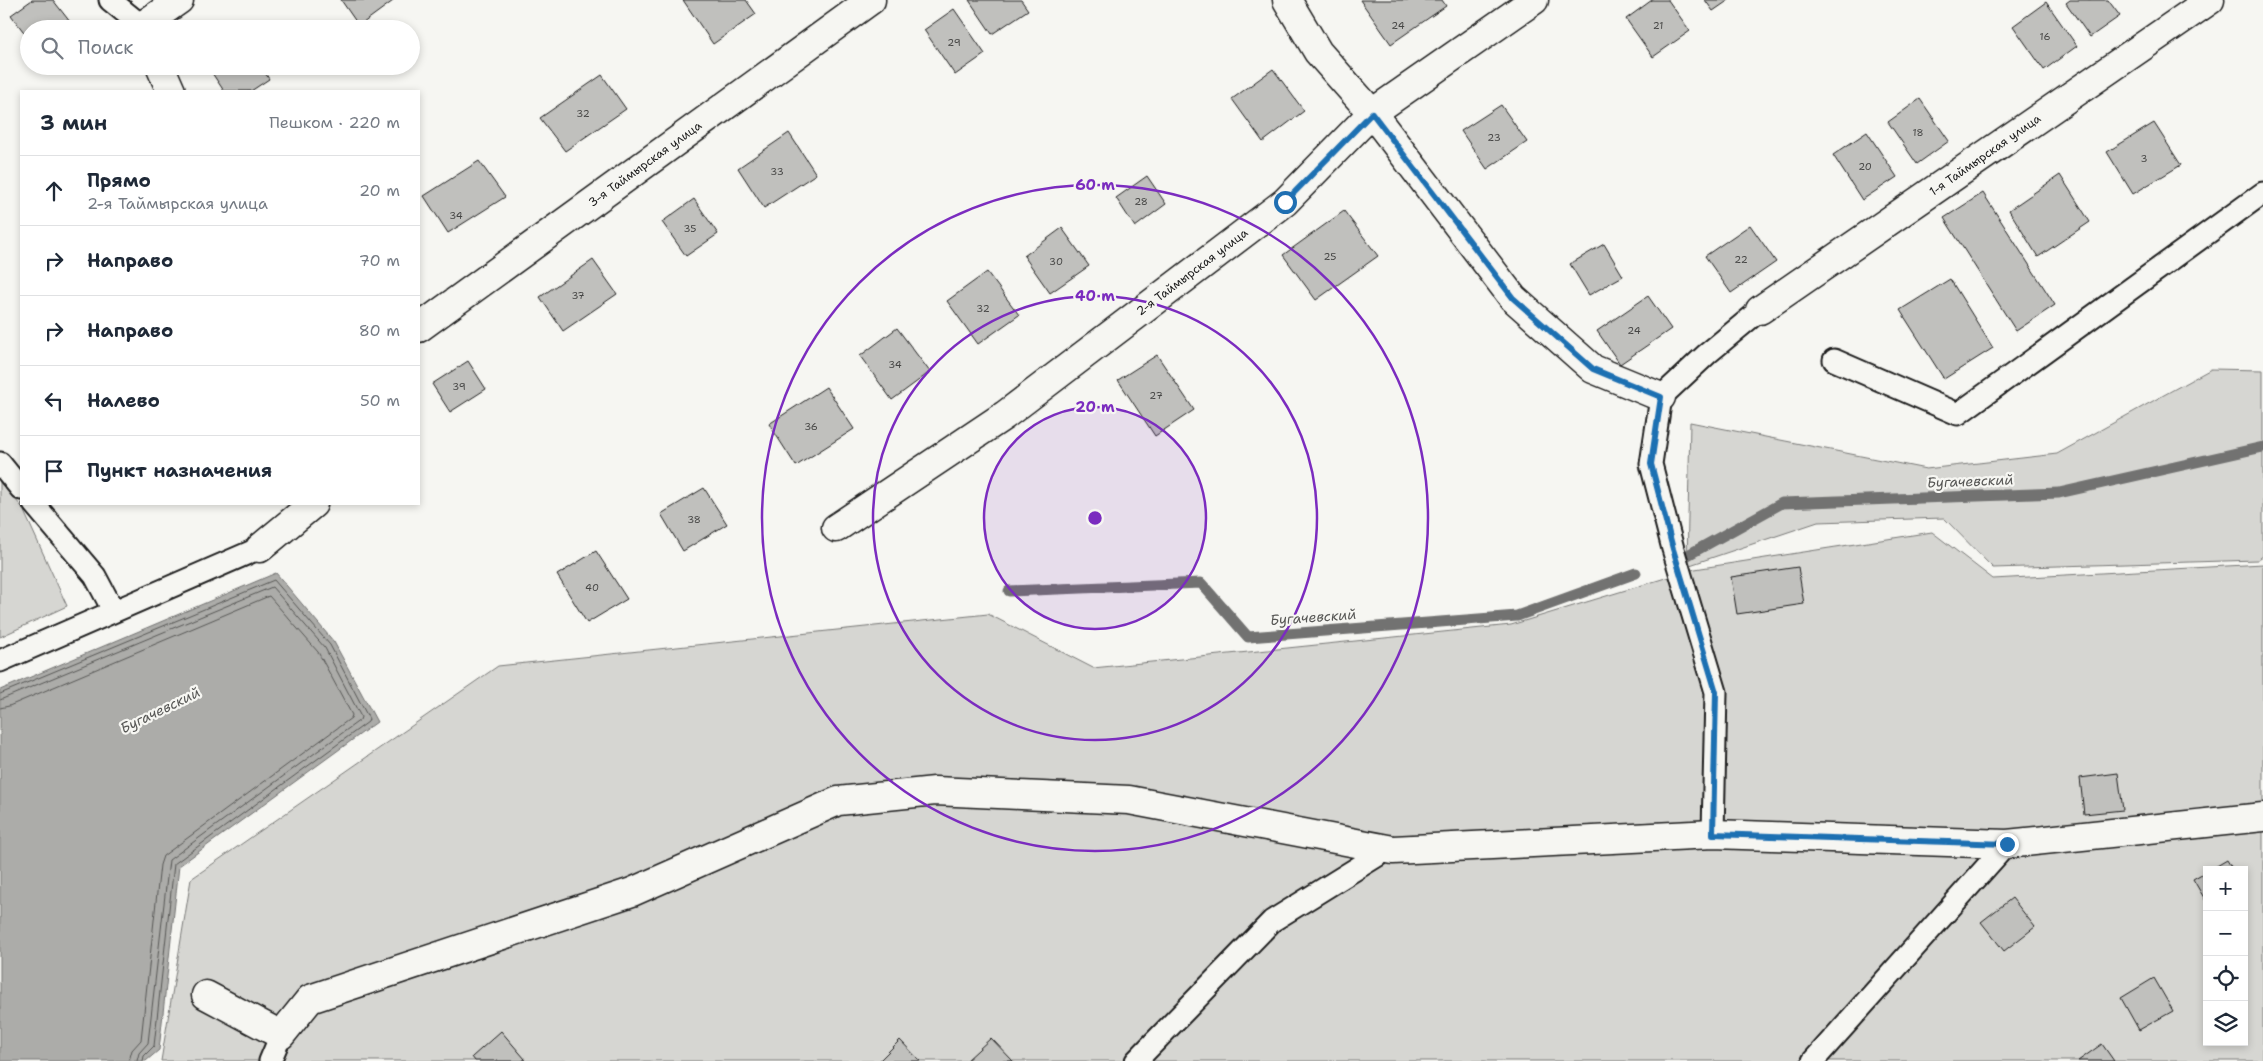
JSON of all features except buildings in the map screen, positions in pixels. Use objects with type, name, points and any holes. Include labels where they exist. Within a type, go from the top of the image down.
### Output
[{"type":"street","points":[[153,20],[180,0]]},
{"type":"street","name":"3-я Таймырская улица","points":[[420,327],[871,0]]},
{"type":"street","points":[[1287,0],[1318,52],[1372,113],[1513,298],[1593,369],[1661,397]]},
{"type":"street","name":"2-я Таймырская улица","points":[[836,528],[1006,415],[1285,202],[1372,113],[1534,0]]},
{"type":"street","name":"1-я Таймырская улица","points":[[1760,310],[2210,0]]},
{"type":"street","points":[[164,75],[171,90]]},
{"type":"street","points":[[260,548],[312,505]]},
{"type":"street","points":[[206,994],[282,1035],[310,999],[632,892],[838,800],[935,791],[1129,800],[1388,849],[1713,834],[2007,844],[2263,817]]},
{"type":"lane","points":[[110,0],[134,20]]},
{"type":"lane","points":[[1834,360],[1958,414],[2263,194]]},
{"type":"lane","points":[[1713,834],[1716,692],[1673,549],[1651,464],[1661,397],[1707,354],[1760,310]]},
{"type":"lane","points":[[0,464],[20,488]]},
{"type":"lane","points":[[35,505],[95,576],[113,610]]},
{"type":"lane","points":[[0,661],[113,610],[260,548]]},
{"type":"lane","points":[[1812,1061],[2007,844]]},
{"type":"lane","points":[[1136,1061],[1272,921],[1388,849]]},
{"type":"lane","points":[[270,1061],[282,1035]]},
{"type":"shaded area","points":[[2211,369],[2263,370],[2263,556],[2257,560],[1993,568],[1944,518],[1818,522],[1687,566],[1690,422],[1926,469],[2057,454]]},
{"type":"shaded area","points":[[0,482],[22,507],[67,606],[0,637]]},
{"type":"shaded area","points":[[1932,532],[1993,579],[2263,564],[2263,1061],[161,1061],[191,879],[498,666],[988,614],[1093,668],[1511,625],[1695,569]]},
{"type":"water","points":[[276,573],[334,642],[377,722],[179,866],[159,1050],[146,1061],[0,1061],[0,690]]},
{"type":"waterway","name":"Бугачевский","points":[[1686,556],[1782,503],[2059,493],[2263,447]]},
{"type":"waterway","name":"Бугачевский","points":[[1009,591],[1201,583],[1248,637],[1517,616],[1636,573]]},
{"type":"route","points":[[1285,202],[1372,113],[1513,298],[1593,369],[1661,397],[1651,464],[1673,549],[1716,692],[1713,834],[2007,844]]}]
